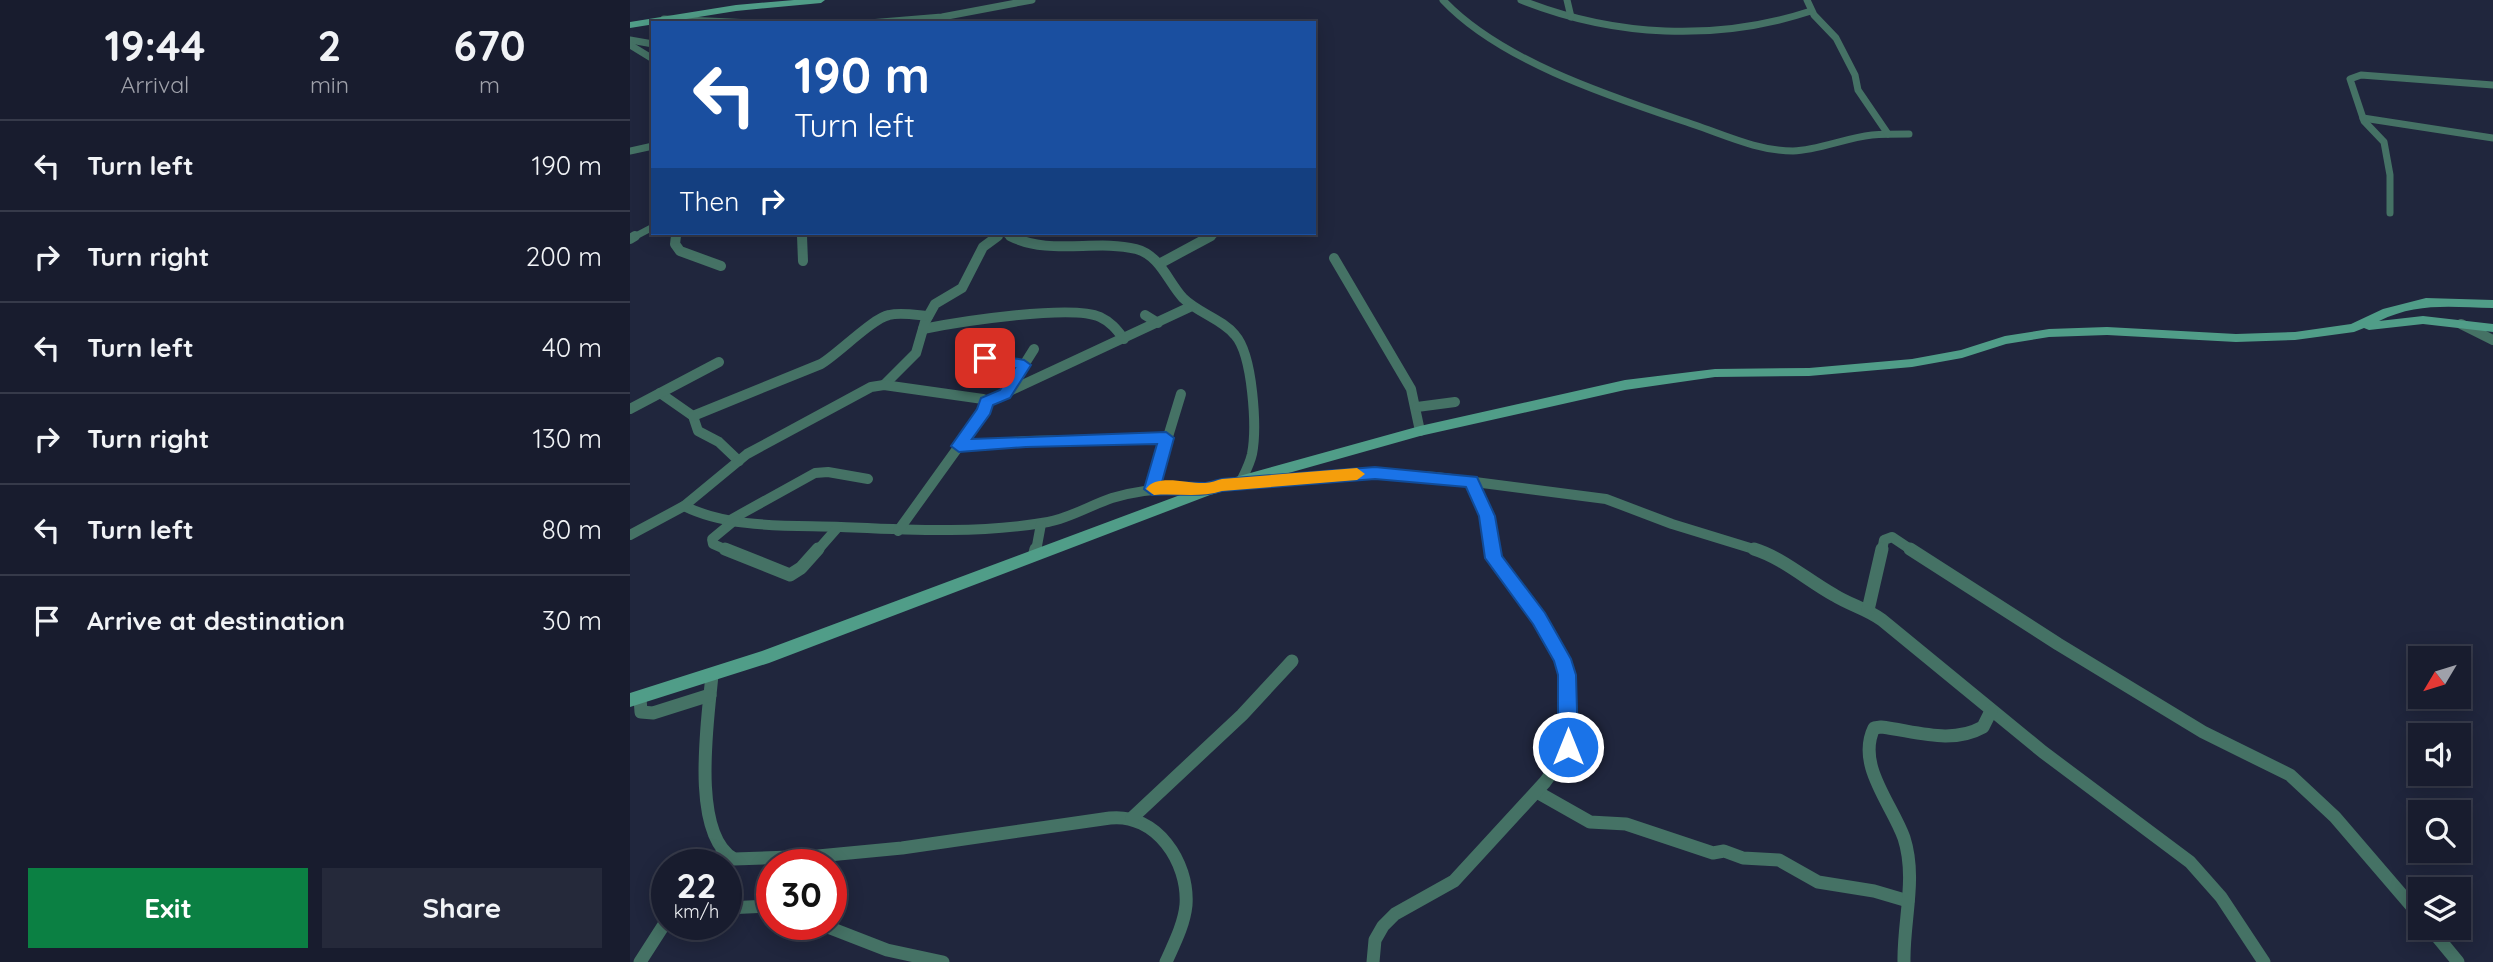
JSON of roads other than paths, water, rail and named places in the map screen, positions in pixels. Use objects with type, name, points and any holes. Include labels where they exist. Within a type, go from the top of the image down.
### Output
[{"type":"street","points":[[653,21],[736,8],[821,0]]},
{"type":"street","points":[[893,21],[942,17],[1032,0]]},
{"type":"street","points":[[1443,0],[1460,18],[1516,53],[1618,99],[1730,139],[1787,152],[1888,134],[1909,134]]},
{"type":"street","points":[[1521,0],[1543,10],[1614,26],[1714,32],[1735,31],[1811,11]]},
{"type":"street","points":[[1567,0],[1572,17]]},
{"type":"street","points":[[1807,0],[1811,11],[1836,38],[1855,75],[1858,90],[1888,134]]},
{"type":"street","points":[[664,19],[708,21]]},
{"type":"street","points":[[630,25],[651,21]]},
{"type":"street","points":[[630,43],[651,44]]},
{"type":"street","points":[[630,43],[651,58]]},
{"type":"street","points":[[2390,213],[2390,172],[2384,142],[2362,118],[2350,79],[2353,76],[2415,78],[2493,85]]},
{"type":"street","points":[[2362,118],[2493,138]]},
{"type":"street","points":[[2377,134],[2381,129],[2399,124]]},
{"type":"street","points":[[630,150],[651,146]]},
{"type":"street","points":[[630,239],[651,229]]},
{"type":"street","points":[[677,235],[675,244],[680,251],[721,266]]},
{"type":"street","points":[[802,235],[803,261]]},
{"type":"street","points":[[884,385],[916,353],[934,304],[962,288],[983,247],[1000,235]]},
{"type":"street","points":[[1009,235],[1063,246],[1134,248],[1159,264],[1164,275],[1192,306],[1234,334],[1243,351],[1250,388],[1253,433],[1252,455],[1242,479]]},
{"type":"street","points":[[1159,264],[1213,235]]},
{"type":"street","points":[[1334,258],[1411,389],[1418,407],[1420,430]]},
{"type":"street","points":[[2354,328],[2387,312],[2426,302],[2493,304]]},
{"type":"street","points":[[630,535],[684,506],[761,446],[871,387],[884,385],[960,394],[986,401],[1192,306]]},
{"type":"street","points":[[923,330],[950,323],[998,319],[1036,312],[1068,312],[1109,320],[1124,339]]},
{"type":"street","points":[[1144,315],[1158,323]]},
{"type":"street","points":[[692,416],[821,364],[882,316],[928,316]]},
{"type":"street","points":[[710,695],[653,713],[641,712],[635,699],[712,675],[1206,489],[1420,430],[1625,385],[1705,374],[1809,372],[1912,363],[1962,354],[2005,340],[2049,333],[2107,331],[2263,339],[2408,320],[2493,328]]},
{"type":"street","points":[[2459,323],[2493,340]]},
{"type":"street","points":[[1005,394],[1034,349]]},
{"type":"street","points":[[985,358],[1024,365]]},
{"type":"street","points":[[630,409],[719,362]]},
{"type":"street","points":[[660,393],[675,407],[692,416],[698,431],[721,443],[739,461]]},
{"type":"street","points":[[1152,489],[1181,394]]},
{"type":"street","points":[[898,531],[985,410],[986,401]]},
{"type":"street","points":[[1418,407],[1455,402]]},
{"type":"street","points":[[959,446],[1026,441],[1166,438]]},
{"type":"street","points":[[838,527],[801,568],[790,575],[713,544],[712,539],[733,519],[816,473],[828,472],[869,479]]},
{"type":"street","points":[[1222,485],[1375,473],[1472,481],[1622,503],[1672,524],[1768,553],[1836,597],[1868,610],[1991,711],[2190,862],[2221,897],[2264,962]]},
{"type":"street","points":[[1373,962],[1376,936],[1382,926],[1395,914],[1454,881],[1536,792],[1568,747],[1567,675],[1562,659],[1539,619],[1494,558],[1487,516],[1472,481]]},
{"type":"street","points":[[684,506],[703,516],[788,526],[898,531],[975,530],[1041,524],[1113,498],[1152,489],[1206,489]]},
{"type":"street","points":[[1035,553],[1041,524]]},
{"type":"street","points":[[1868,610],[1884,540],[1892,537],[2049,638],[2203,732],[2290,775],[2335,817],[2408,902]]},
{"type":"street","points":[[1132,818],[1242,715],[1292,661]]},
{"type":"street","points":[[712,675],[707,726],[707,805],[712,828],[721,849]]},
{"type":"street","points":[[1904,962],[1904,927],[1910,869],[1907,846],[1869,760],[1867,737],[1874,728],[1881,727],[1934,735],[1965,735],[1983,727],[1991,711]]},
{"type":"street","points":[[1536,792],[1590,822],[1626,824],[1713,853],[1726,851],[1743,858],[1779,860],[1818,882],[1861,888],[1908,901]]},
{"type":"street","points":[[742,859],[955,841],[1063,824],[1132,818],[1155,832],[1168,846],[1179,867],[1185,887],[1186,905],[1181,926],[1166,962]]},
{"type":"street","points":[[847,934],[887,950],[943,962]]},
{"type":"street","points":[[640,962],[654,940]]},
{"type":"street","points":[[2440,940],[2458,962]]}]
